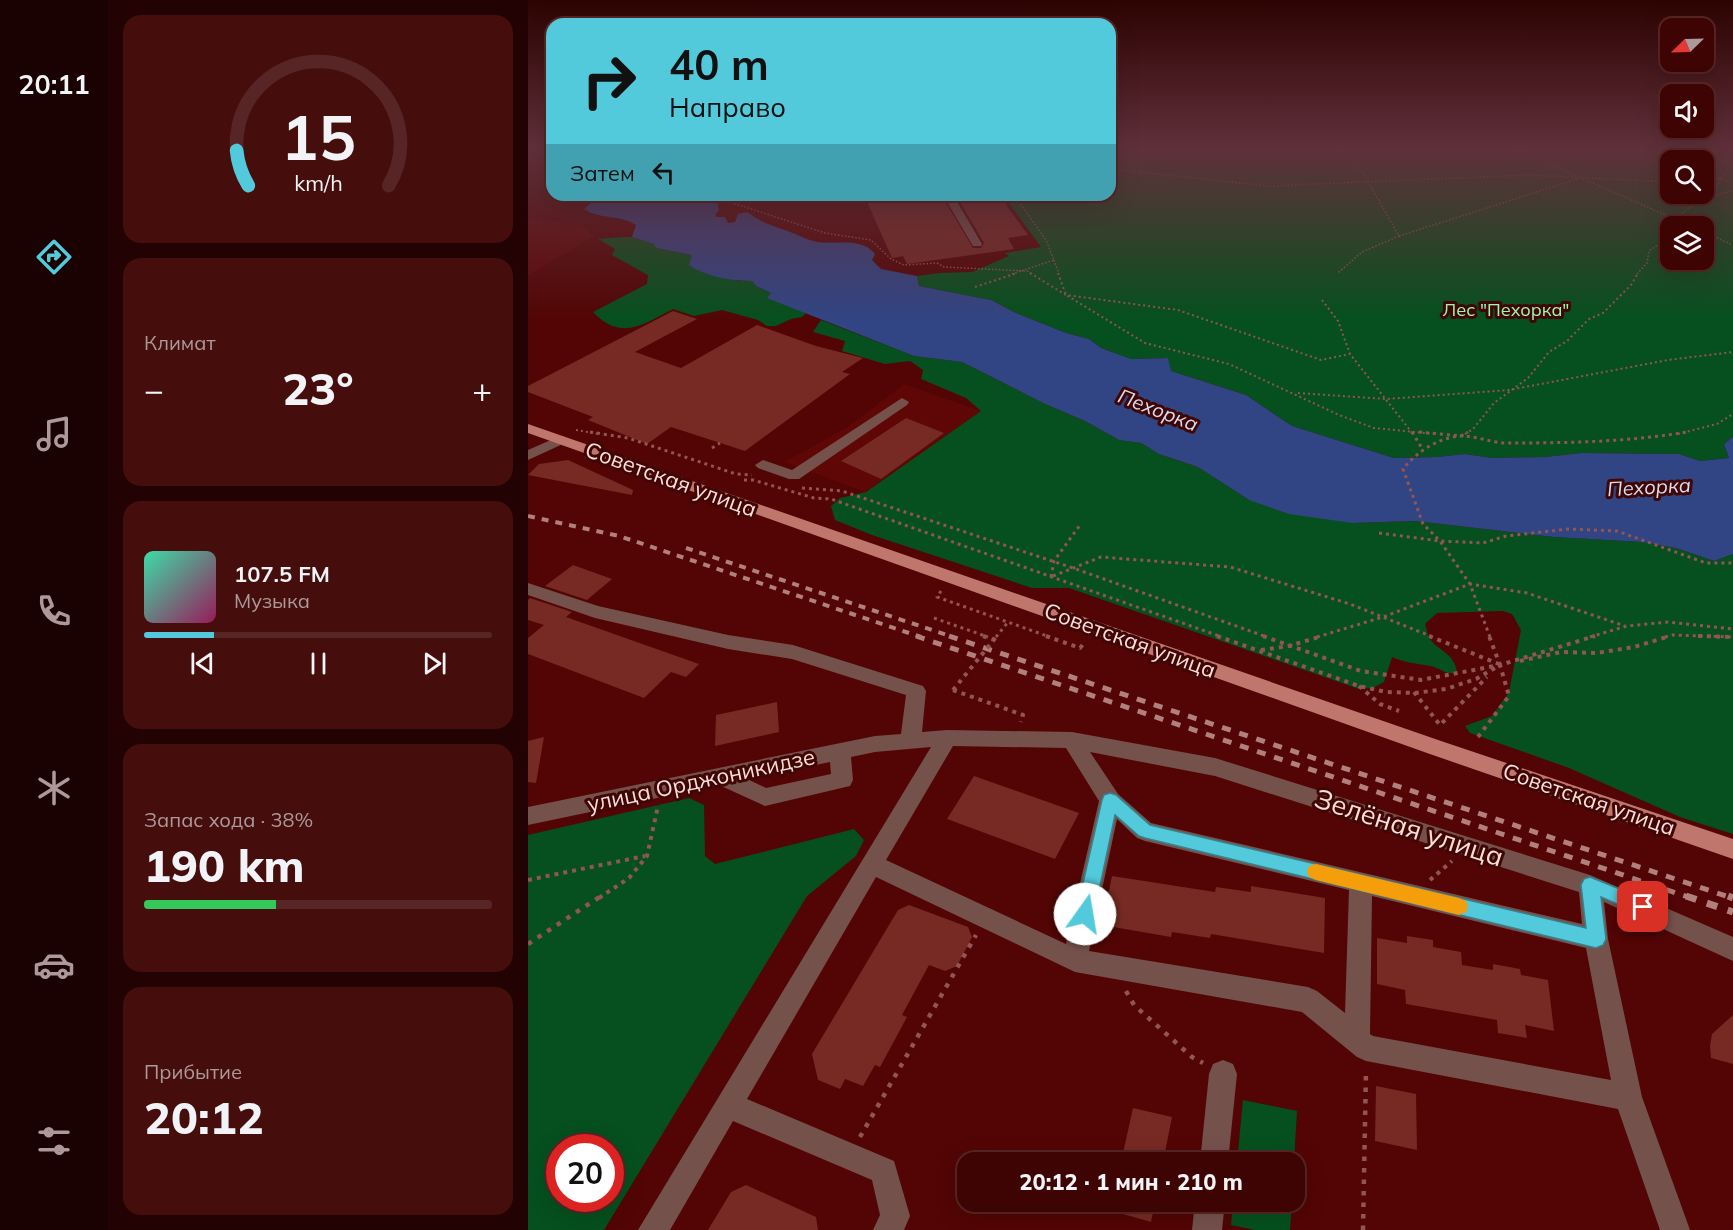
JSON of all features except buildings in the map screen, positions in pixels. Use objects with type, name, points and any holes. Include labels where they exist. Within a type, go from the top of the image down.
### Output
[{"type":"main road","name":"Советская улица","points":[[528,428],[566,435],[1133,642],[1733,849]]},
{"type":"street","points":[[955,206],[977,244]]},
{"type":"street","points":[[762,471],[794,476],[902,402]]},
{"type":"street","points":[[528,456],[566,435]]},
{"type":"street","points":[[528,589],[595,612],[728,642],[793,652],[916,692],[911,740]]},
{"type":"street","points":[[653,1230],[947,738]]},
{"type":"street","name":"Зелёная улица","points":[[874,744],[947,738],[1072,740],[1215,767],[1590,885],[1733,949]]},
{"type":"street","points":[[1072,740],[1110,800],[1145,831],[1596,939]]},
{"type":"street","name":"улица Орджоникидзе","points":[[528,816],[662,790],[874,744]]},
{"type":"street","points":[[720,776],[765,797],[842,780],[840,752]]},
{"type":"street","points":[[1075,960],[1110,800]]},
{"type":"street","points":[[872,864],[1075,960],[1308,1000],[1362,1043],[1628,1097]]},
{"type":"street","points":[[1361,883],[1362,1043]]},
{"type":"street","points":[[1590,885],[1596,939],[1628,1097],[1676,1230]]},
{"type":"street","points":[[1215,1152],[1223,1074]]},
{"type":"street","points":[[729,1105],[884,1171],[895,1216],[888,1230]]},
{"type":"street","points":[[1207,1230],[1209,1212]]},
{"type":"path","points":[[743,206],[825,233],[871,240],[891,259],[904,265],[937,263],[944,267],[1027,271],[1145,343],[1229,364],[1339,415],[1374,428],[1461,436],[1495,443],[1616,442],[1713,426],[1728,420],[1733,414]]},
{"type":"path","points":[[1022,206],[1046,240],[1066,294]]},
{"type":"path","points":[[1382,206],[1399,236]]},
{"type":"path","points":[[1338,273],[1362,252],[1399,236],[1492,206]]},
{"type":"path","points":[[1646,206],[1668,216]]},
{"type":"path","points":[[1679,216],[1691,206]]},
{"type":"path","points":[[1714,236],[1733,245]]},
{"type":"path","points":[[1478,737],[1509,696],[1470,584],[1440,541],[1423,524],[1403,470],[1412,457],[1423,450],[1461,436],[1473,429],[1494,403],[1528,378],[1549,352],[1567,342],[1589,319],[1604,313],[1647,263],[1650,251],[1660,244]]},
{"type":"path","points":[[975,287],[1054,260]]},
{"type":"path","points":[[1066,294],[1178,310],[1321,360],[1350,354]]},
{"type":"path","points":[[1322,300],[1338,321],[1350,354],[1412,432],[1423,450]]},
{"type":"path","points":[[1293,393],[1386,399],[1509,390],[1668,360],[1733,351]]},
{"type":"path","points":[[566,435],[628,438],[736,474],[762,471]]},
{"type":"path","points":[[712,448],[720,443]]},
{"type":"path","points":[[639,451],[648,445]]},
{"type":"path","points":[[744,480],[753,480],[814,498],[831,499],[1359,686],[1386,692],[1414,692],[1454,687],[1490,674]]},
{"type":"path","points":[[798,487],[842,491],[1054,561],[1361,671],[1420,680],[1561,652],[1597,653],[1634,647],[1673,634],[1733,637]]},
{"type":"path","points":[[1051,577],[1054,561],[1080,525]]},
{"type":"path","points":[[1379,533],[1440,541],[1483,543],[1506,536],[1569,529],[1617,531],[1706,563],[1733,563]]},
{"type":"path","points":[[1051,577],[1101,556],[1230,567],[1350,604],[1500,665]]},
{"type":"path","points":[[1260,651],[1289,645],[1383,617],[1470,584],[1527,593],[1627,626]]},
{"type":"path","points":[[941,591],[937,597],[1080,648],[1084,642]]},
{"type":"path","points":[[934,618],[995,639]]},
{"type":"path","points":[[1008,622],[953,690],[1023,715]]},
{"type":"path","points":[[1414,692],[1440,725],[1500,665],[1627,626],[1668,622],[1733,629]]},
{"type":"path","points":[[1359,686],[1380,704],[1400,711]]},
{"type":"path","points":[[528,944],[629,879],[647,856],[662,790]]},
{"type":"path","points":[[528,880],[647,856]]},
{"type":"path","points":[[1413,895],[1454,859]]},
{"type":"path","points":[[849,1156],[986,918]]},
{"type":"path","points":[[1111,966],[1134,1005],[1192,1057],[1223,1074]]},
{"type":"path","points":[[1362,1043],[1363,1230]]},
{"type":"shaded area","points":[[528,218],[584,226],[593,237],[528,275]]},
{"type":"shaded area","points":[[904,384],[981,411],[865,492],[784,462],[848,427]]},
{"type":"green space","name":"Лес \"Пехорка\"","points":[[1011,206],[1733,206],[1733,437],[1724,444],[1729,458],[1700,461],[1679,454],[1581,453],[1545,457],[1492,458],[1465,454],[1394,458],[1292,426],[1246,395],[1171,371],[1167,358],[1131,359],[1101,348],[1089,339],[1066,333],[1016,313],[991,300],[919,286],[917,276],[972,272],[1009,256],[1005,253],[1041,247]]},
{"type":"green space","points":[[632,237],[654,244],[656,248],[692,255],[738,281],[752,281],[756,286],[771,293],[768,298],[807,312],[802,317],[776,326],[767,326],[758,320],[722,310],[694,316],[673,309],[633,327],[613,326],[593,312],[647,284],[648,275],[612,255],[615,249],[598,239]]},
{"type":"green space","points":[[821,320],[914,356],[962,362],[1043,403],[1085,421],[1119,440],[1141,443],[1159,454],[1198,467],[1249,500],[1352,523],[1415,521],[1554,537],[1642,542],[1676,548],[1714,561],[1733,554],[1733,834],[1680,817],[1569,768],[1470,733],[1465,726],[1492,716],[1509,692],[1521,630],[1512,614],[1503,611],[1437,613],[1425,624],[1428,636],[1453,661],[1457,673],[1449,673],[1392,657],[1384,682],[1373,688],[1359,689],[1069,588],[1032,588],[872,535],[835,520],[831,506],[840,498],[866,492],[981,411],[966,398],[921,379],[923,370],[910,361],[885,364],[842,351],[845,341],[813,332]]},
{"type":"green space","points":[[689,798],[704,805],[705,856],[715,864],[854,829],[864,840],[856,856],[807,896],[624,1197],[624,1134],[546,1134],[546,1212],[615,1212],[604,1230],[528,1230],[528,835]]},
{"type":"green space","points":[[1243,1100],[1297,1111],[1295,1152],[1238,1152]]},
{"type":"green space","points":[[1232,1212],[1291,1212],[1290,1230],[1255,1230],[1231,1225]]},
{"type":"water","name":"Пехорка","points":[[587,206],[718,206],[719,210],[715,215],[725,217],[728,223],[735,222],[738,214],[747,212],[763,222],[813,241],[863,245],[875,254],[872,260],[881,269],[917,276],[919,286],[991,300],[1016,313],[1066,333],[1089,339],[1101,348],[1131,359],[1168,358],[1171,371],[1246,395],[1292,426],[1394,458],[1465,454],[1492,458],[1545,457],[1581,453],[1679,454],[1700,461],[1729,458],[1724,444],[1733,437],[1733,554],[1714,561],[1676,548],[1642,542],[1554,537],[1415,521],[1352,523],[1289,514],[1249,500],[1198,467],[1159,454],[1141,443],[1119,440],[1085,421],[1043,403],[962,362],[914,356],[767,298],[771,293],[756,286],[752,281],[719,278],[703,273],[689,265],[692,255],[656,248],[654,244],[632,237],[636,225],[617,218],[597,215],[584,209]]},
{"type":"railway","points":[[528,516],[619,536],[921,637]]},
{"type":"railway","points":[[686,548],[953,637]]},
{"type":"railway","points":[[916,636],[1691,898]]},
{"type":"railway","points":[[949,636],[1732,898]]},
{"type":"railway","points":[[1686,896],[1733,912]]},
{"type":"railway","points":[[1728,896],[1733,898]]},
{"type":"slow traffic","points":[[1316,872],[1459,907]]},
{"type":"route","points":[[1085,914],[1110,800],[1145,831],[1596,939],[1590,885],[1643,907]]}]
